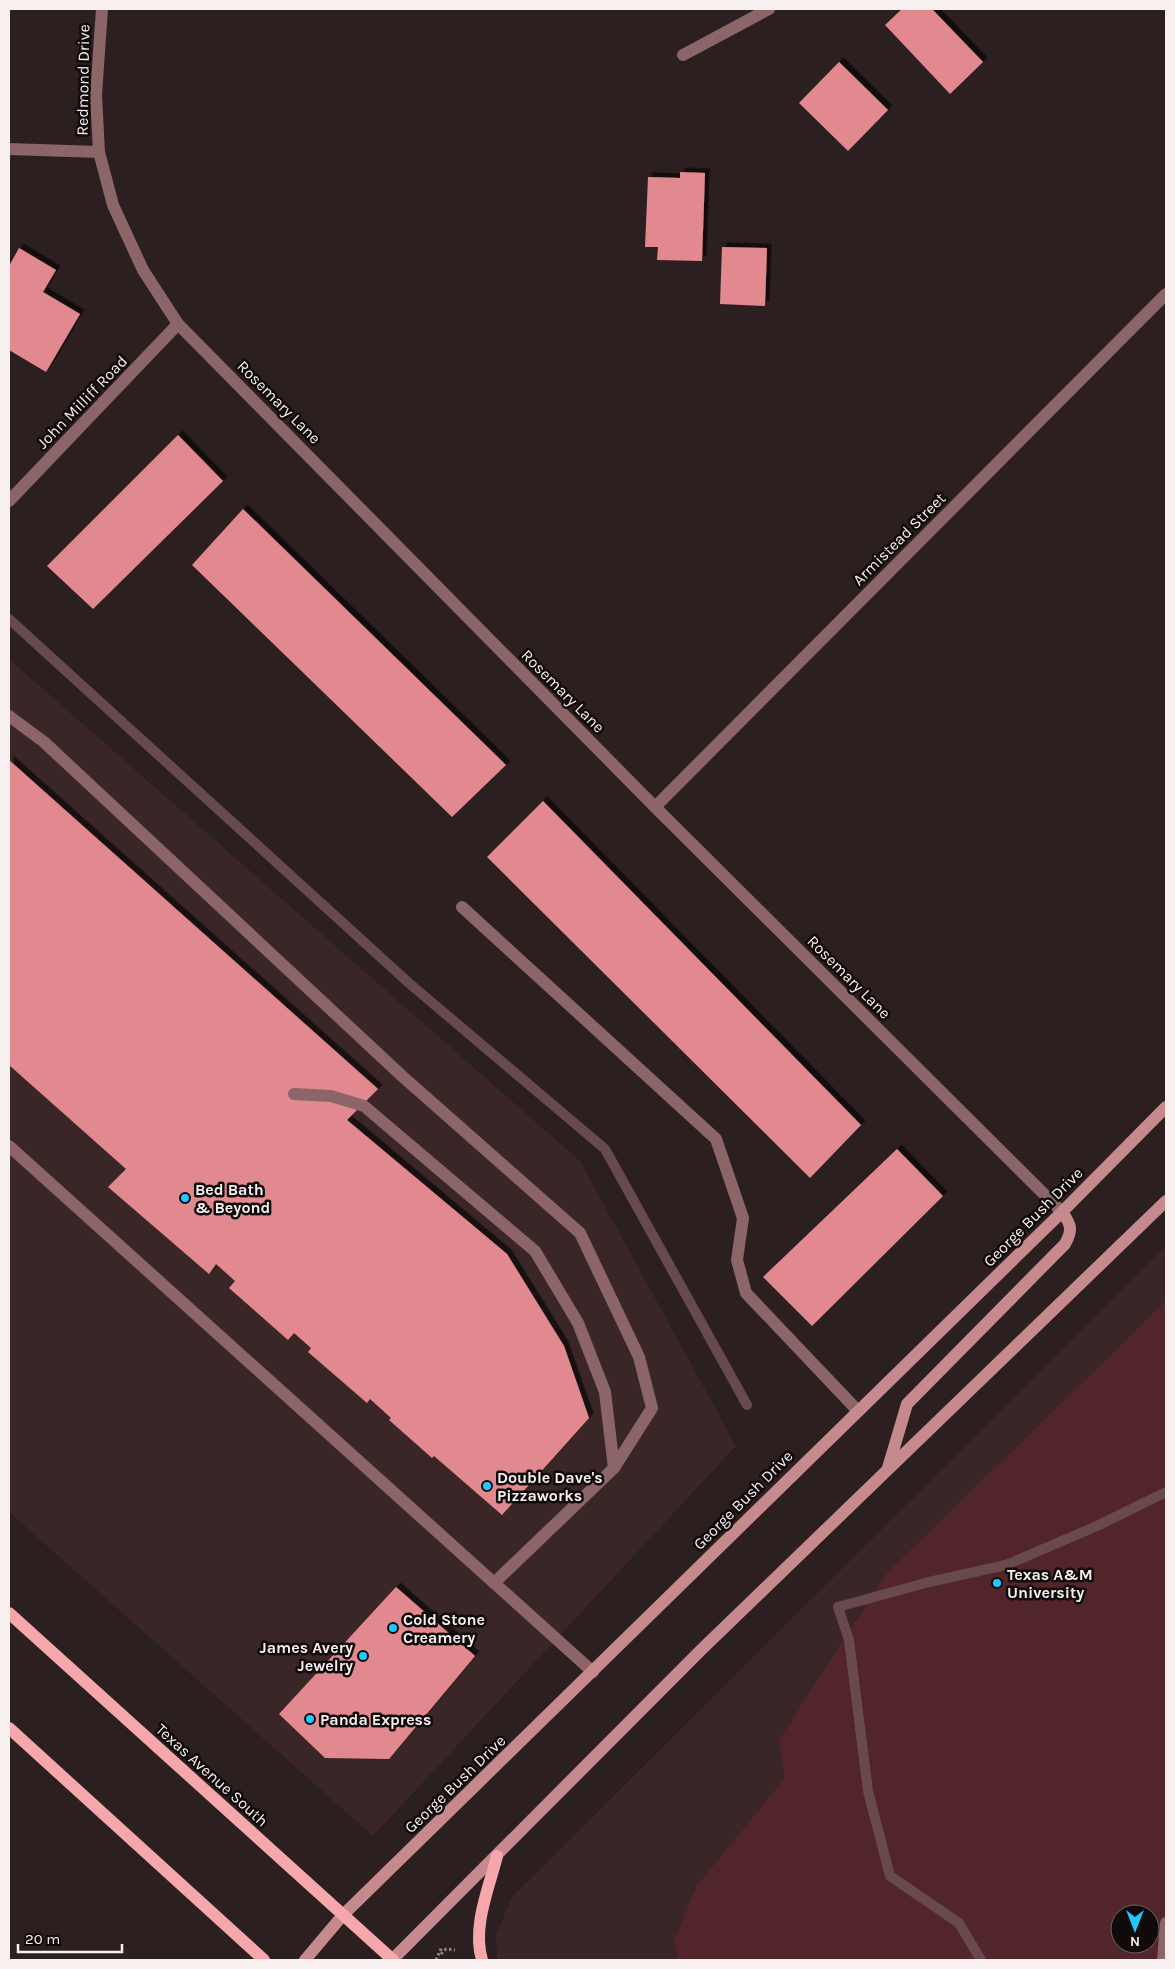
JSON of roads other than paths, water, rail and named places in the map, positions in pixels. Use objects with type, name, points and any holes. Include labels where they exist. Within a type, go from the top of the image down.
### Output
[{"type":"main road","name":"George Bush Drive","points":[[305,1960],[342,1915],[593,1672],[1062,1212],[1166,1107]]},
{"type":"main road","points":[[393,1960],[701,1650],[1166,1201]]},
{"type":"main road","points":[[887,1470],[907,1404],[1065,1244],[1071,1234],[1070,1222],[1062,1212]]},
{"type":"main road","name":"Texas Avenue South","points":[[9,1613],[393,1960]]},
{"type":"main road","points":[[9,1728],[264,1960]]},
{"type":"main road","points":[[482,1960],[479,1950],[480,1920],[497,1856]]},
{"type":"street","name":"Redmond Drive","points":[[9,148],[99,152],[96,94],[102,9]]},
{"type":"street","points":[[683,55],[769,9]]},
{"type":"street","name":"Rosemary Lane","points":[[99,152],[114,205],[144,270],[178,324],[655,807],[1062,1212]]},
{"type":"street","name":"Armistead Street","points":[[655,807],[1166,294]]},
{"type":"street","name":"John Milliff Road","points":[[9,502],[178,324]]},
{"type":"street","points":[[9,716],[44,742],[402,1076],[580,1232],[639,1357],[652,1408],[614,1468],[494,1583]]},
{"type":"street","points":[[462,907],[716,1139],[743,1218],[737,1260],[746,1293],[858,1411]]},
{"type":"street","points":[[294,1094],[332,1096],[364,1106],[535,1251],[578,1323],[605,1392],[614,1468]]},
{"type":"street","points":[[9,1146],[593,1672]]},
{"type":"street","points":[[1163,1960],[1166,1922]]},
{"type":"waterway","points":[[9,619],[410,984],[605,1149],[747,1405]]},
{"type":"waterway","points":[[981,1960],[959,1923],[890,1876],[868,1791],[849,1640],[838,1607],[929,1582],[1006,1565],[1097,1526],[1166,1492]]},
{"type":"place","name":"Bed Bath & Beyond","points":[[185,1198]]},
{"type":"place","name":"Double Dave's Pizzaworks","points":[[487,1486]]},
{"type":"place","name":"Texas A&M University","points":[[997,1583]]},
{"type":"place","name":"Cold Stone Creamery","points":[[393,1628]]},
{"type":"place","name":"James Avery Jewelry","points":[[363,1656]]},
{"type":"place","name":"Panda Express","points":[[310,1719]]}]
